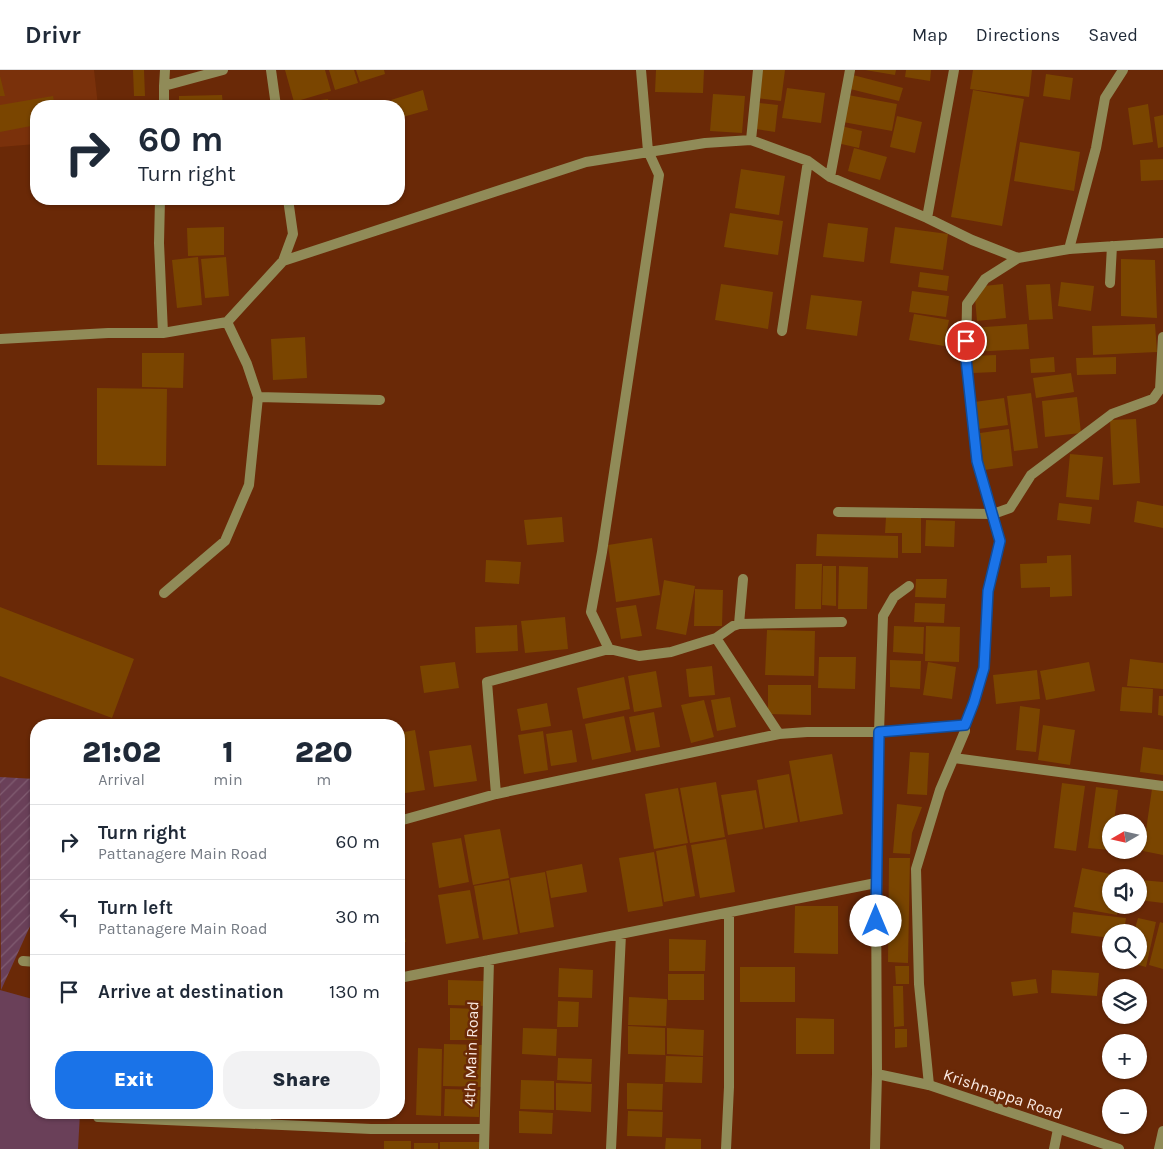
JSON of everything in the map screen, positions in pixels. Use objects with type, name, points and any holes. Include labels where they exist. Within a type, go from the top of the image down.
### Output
[{"type":"street","points":[[164,100],[165,70]]},
{"type":"street","points":[[164,86],[223,70]]},
{"type":"street","points":[[271,70],[275,100]]},
{"type":"street","points":[[610,649],[591,612],[602,552],[660,175],[648,151],[641,70]]},
{"type":"street","points":[[751,140],[758,70]]},
{"type":"street","points":[[830,177],[850,70]]},
{"type":"street","points":[[927,218],[954,70]]},
{"type":"street","points":[[1068,249],[1096,148],[1105,98],[1122,70]]},
{"type":"street","points":[[283,261],[586,162],[706,143],[751,140],[808,161],[830,177],[927,218],[972,240],[1018,258]]},
{"type":"street","points":[[782,331],[808,161]]},
{"type":"street","points":[[160,205],[159,243],[163,333]]},
{"type":"street","points":[[0,339],[108,333],[163,333],[227,322],[283,261],[293,234],[289,205]]},
{"type":"street","points":[[929,1085],[919,984],[916,870],[940,790],[965,732],[965,725],[984,668],[988,591],[1000,541],[977,461],[966,359],[967,304],[985,279],[1018,258],[1068,249],[1163,243]]},
{"type":"street","points":[[1110,284],[1112,246]]},
{"type":"street","points":[[164,593],[225,540],[249,485],[258,397],[247,364],[227,322]]},
{"type":"street","points":[[838,512],[993,514],[1010,508],[1031,474],[1112,414],[1153,399],[1160,389],[1163,338]]},
{"type":"street","points":[[258,397],[380,400]]},
{"type":"street","points":[[739,624],[743,578]]},
{"type":"street","points":[[875,1149],[877,1074],[876,883],[879,732],[884,616],[894,597],[909,586]]},
{"type":"street","points":[[496,794],[487,682],[610,649],[639,656],[671,652],[716,638],[739,624],[842,622]]},
{"type":"street","points":[[716,638],[779,734]]},
{"type":"street","points":[[405,819],[496,794],[779,734],[879,732],[965,725]]},
{"type":"street","points":[[954,758],[1163,786]]},
{"type":"street","points":[[405,977],[876,883]]},
{"type":"street","points":[[726,1149],[729,1087],[728,914]]},
{"type":"street","points":[[611,1149],[620,934]]},
{"type":"street","name":"4th Main Road","points":[[484,1149],[489,960]]},
{"type":"street","points":[[23,962],[30,962]]},
{"type":"street","name":"Krishnappa Road","points":[[877,1074],[929,1085],[1118,1149]]},
{"type":"street","points":[[184,1119],[372,1128],[484,1129]]},
{"type":"street","points":[[266,1119],[266,1124]]},
{"type":"street","points":[[1054,1149],[1058,1129]]},
{"type":"street","points":[[1159,1149],[1163,1131]]},
{"type":"shaded area","points":[[0,70],[94,70],[97,100],[30,100],[30,144],[0,147]]},
{"type":"shaded area","points":[[0,777],[30,779],[30,926],[1,990]]},
{"type":"shaded area","points":[[0,990],[30,998],[30,1119],[80,1119],[78,1149],[0,1149]]},
{"type":"building","points":[[133,70],[144,70],[145,96],[134,96]]},
{"type":"building","points":[[285,70],[325,70],[331,91],[301,100],[293,100]]},
{"type":"building","points":[[329,70],[354,70],[358,83],[335,90]]},
{"type":"building","points":[[356,70],[384,70],[385,74],[360,82]]},
{"type":"building","points":[[656,70],[704,70],[703,93],[655,92]]},
{"type":"building","points":[[760,70],[785,70],[781,101],[757,98]]},
{"type":"building","points":[[865,70],[896,70],[895,75]]},
{"type":"building","points":[[906,70],[931,70],[930,81],[905,77]]},
{"type":"building","points":[[973,70],[1032,70],[1029,97],[970,89]]},
{"type":"building","points":[[1046,74],[1073,78],[1070,100],[1043,96]]},
{"type":"building","points":[[853,75],[903,88],[899,101],[850,89]]},
{"type":"building","points":[[0,76],[5,96],[0,96]]},
{"type":"building","points":[[787,88],[825,93],[821,123],[782,118]]},
{"type":"building","points":[[423,90],[428,110],[405,116],[405,100],[391,100]]},
{"type":"building","points":[[973,90],[1024,99],[1002,226],[951,217]]},
{"type":"building","points":[[713,94],[745,96],[742,133],[710,131]]},
{"type":"building","points":[[222,95],[222,100],[179,100],[179,96]]},
{"type":"building","points":[[848,95],[897,104],[892,131],[843,122]]},
{"type":"building","points":[[53,96],[54,100],[30,100],[30,126],[0,132],[0,105]]},
{"type":"building","points":[[759,103],[778,105],[775,132],[756,129]]},
{"type":"building","points":[[1148,104],[1153,142],[1133,145],[1128,108]]},
{"type":"building","points":[[1163,115],[1163,147],[1158,148],[1154,117]]},
{"type":"building","points":[[897,116],[922,122],[915,153],[890,147]]},
{"type":"building","points":[[841,126],[862,131],[859,148],[837,143]]},
{"type":"building","points":[[1020,142],[1080,152],[1074,191],[1014,181]]},
{"type":"building","points":[[854,148],[887,157],[880,180],[848,171]]},
{"type":"building","points":[[1163,159],[1163,180],[1141,181],[1140,160]]},
{"type":"building","points":[[741,169],[785,176],[779,215],[735,208]]},
{"type":"building","points":[[730,213],[783,221],[778,255],[724,247]]},
{"type":"building","points":[[828,223],[868,228],[864,262],[823,257]]},
{"type":"building","points":[[224,227],[224,255],[188,256],[187,228]]},
{"type":"building","points":[[895,227],[948,234],[943,270],[890,263]]},
{"type":"building","points":[[198,257],[202,305],[177,308],[172,260]]},
{"type":"building","points":[[226,257],[229,296],[205,298],[201,259]]},
{"type":"building","points":[[1121,259],[1155,260],[1157,318],[1121,316]]},
{"type":"building","points":[[920,272],[949,276],[947,291],[918,287]]},
{"type":"building","points":[[1061,282],[1094,286],[1091,311],[1058,306]]},
{"type":"building","points":[[721,284],[773,292],[768,329],[715,320]]},
{"type":"building","points":[[1003,284],[1006,318],[977,321],[974,287]]},
{"type":"building","points":[[1050,284],[1053,319],[1029,320],[1026,285]]},
{"type":"building","points":[[912,291],[949,296],[946,317],[909,312]]},
{"type":"building","points":[[811,295],[862,301],[857,336],[806,329]]},
{"type":"building","points":[[914,314],[949,320],[944,346],[909,340]]},
{"type":"building","points":[[1027,324],[1029,349],[972,352],[970,328]]},
{"type":"building","points":[[1155,324],[1157,352],[1093,355],[1092,326]]},
{"type":"building","points":[[305,337],[307,378],[273,380],[271,339]]},
{"type":"building","points":[[142,353],[184,353],[183,388],[142,387]]},
{"type":"building","points":[[996,355],[996,372],[973,373],[972,356]]},
{"type":"building","points":[[1054,357],[1055,372],[1031,373],[1030,359]]},
{"type":"building","points":[[1116,357],[1116,374],[1077,375],[1076,358]]},
{"type":"building","points":[[1071,373],[1074,392],[1036,398],[1033,378]]},
{"type":"building","points":[[97,388],[167,389],[166,466],[97,465]]},
{"type":"building","points":[[1031,393],[1038,448],[1014,451],[1007,396]]},
{"type":"building","points":[[1077,397],[1081,433],[1045,437],[1042,401]]},
{"type":"building","points":[[1004,398],[1008,425],[978,429],[974,402]]},
{"type":"building","points":[[1136,419],[1140,483],[1113,485],[1110,420]]},
{"type":"building","points":[[1009,429],[1013,466],[984,470],[980,433]]},
{"type":"building","points":[[1070,454],[1103,457],[1099,500],[1066,497]]},
{"type":"building","points":[[1137,501],[1163,506],[1163,528],[1134,522]]},
{"type":"building","points":[[1059,503],[1092,507],[1090,524],[1057,520]]},
{"type":"building","points":[[562,517],[564,542],[527,545],[524,520]]},
{"type":"building","points":[[886,517],[921,518],[921,553],[902,553],[902,533],[885,533]]},
{"type":"building","points":[[926,520],[955,521],[954,547],[925,546]]},
{"type":"building","points":[[817,534],[898,536],[898,558],[816,556]]},
{"type":"building","points":[[652,538],[660,595],[616,602],[608,545]]},
{"type":"building","points":[[1071,555],[1072,596],[1050,597],[1050,587],[1021,588],[1020,564],[1047,563],[1047,556]]},
{"type":"building","points":[[486,560],[521,562],[519,584],[485,582]]},
{"type":"building","points":[[796,564],[822,564],[821,609],[795,609]]},
{"type":"building","points":[[823,566],[836,566],[836,606],[822,605]]},
{"type":"building","points":[[839,566],[868,567],[867,609],[838,609]]},
{"type":"building","points":[[916,579],[947,579],[946,598],[915,597]]},
{"type":"building","points":[[664,580],[695,586],[686,635],[656,629]]},
{"type":"building","points":[[695,589],[723,590],[722,626],[694,626]]},
{"type":"building","points":[[915,603],[945,604],[944,623],[914,622]]},
{"type":"building","points":[[636,605],[642,636],[621,639],[616,608]]},
{"type":"building","points":[[0,607],[134,659],[112,718],[0,676]]},
{"type":"building","points":[[565,617],[568,649],[525,653],[521,621]]},
{"type":"building","points":[[517,625],[518,651],[476,653],[475,627]]},
{"type":"building","points":[[894,626],[924,627],[923,654],[893,652]]},
{"type":"building","points":[[926,626],[960,627],[959,662],[925,661]]},
{"type":"building","points":[[767,630],[815,631],[814,676],[765,675]]},
{"type":"building","points":[[819,657],[856,657],[855,689],[818,688]]},
{"type":"building","points":[[1130,659],[1163,663],[1163,689],[1127,686]]},
{"type":"building","points":[[890,660],[921,661],[920,689],[890,687]]},
{"type":"building","points":[[455,662],[459,688],[424,693],[420,666]]},
{"type":"building","points":[[928,662],[956,667],[952,699],[923,695]]},
{"type":"building","points":[[1089,662],[1095,691],[1046,700],[1040,671]]},
{"type":"building","points":[[712,666],[715,695],[689,697],[686,669]]},
{"type":"building","points":[[1037,670],[1040,699],[996,704],[993,675]]},
{"type":"building","points":[[656,671],[662,707],[634,712],[628,676]]},
{"type":"building","points":[[624,677],[630,709],[583,719],[577,688]]},
{"type":"building","points":[[768,685],[811,685],[811,715],[768,714]]},
{"type":"building","points":[[1122,687],[1153,689],[1152,713],[1120,711]]},
{"type":"building","points":[[1159,696],[1163,696],[1163,716],[1158,715]]},
{"type":"building","points":[[730,697],[736,727],[717,731],[711,700]]},
{"type":"building","points":[[704,700],[714,737],[691,743],[681,705]]},
{"type":"building","points":[[547,703],[551,726],[521,731],[517,709]]},
{"type":"building","points":[[1020,706],[1040,709],[1036,752],[1016,750]]},
{"type":"building","points":[[654,712],[660,747],[636,751],[629,717]]},
{"type":"building","points":[[624,716],[631,752],[592,760],[585,724]]},
{"type":"building","points":[[1043,725],[1075,730],[1070,765],[1038,760]]},
{"type":"building","points":[[415,730],[425,790],[405,793],[405,732]]},
{"type":"building","points":[[572,730],[577,762],[551,766],[546,734]]},
{"type":"building","points":[[543,731],[548,770],[524,774],[518,735]]},
{"type":"building","points":[[471,745],[477,781],[434,787],[429,751]]},
{"type":"building","points":[[1143,747],[1163,750],[1163,775],[1140,772]]},
{"type":"building","points":[[910,752],[929,753],[927,795],[907,794]]},
{"type":"building","points":[[832,754],[843,814],[800,822],[789,761]]},
{"type":"building","points":[[789,774],[798,822],[765,828],[757,780]]},
{"type":"building","points":[[716,782],[725,837],[690,843],[680,788]]},
{"type":"building","points":[[1062,783],[1085,786],[1076,851],[1054,848]]},
{"type":"building","points":[[1096,787],[1118,790],[1115,814],[1102,814],[1102,849],[1088,848]]},
{"type":"building","points":[[678,788],[688,843],[654,849],[645,794]]},
{"type":"building","points":[[1152,789],[1163,791],[1163,855],[1148,852],[1148,817]]},
{"type":"building","points":[[756,790],[763,829],[728,835],[721,795]]},
{"type":"building","points":[[897,804],[922,807],[912,833],[910,854],[893,853]]},
{"type":"building","points":[[500,829],[509,878],[473,885],[464,835]]},
{"type":"building","points":[[461,838],[469,882],[439,888],[432,843]]},
{"type":"building","points":[[726,839],[735,892],[700,898],[691,845]]},
{"type":"building","points":[[686,845],[695,896],[664,902],[656,851]]},
{"type":"building","points":[[654,852],[663,906],[628,912],[619,858]]},
{"type":"building","points":[[889,858],[910,858],[908,963],[888,962]]},
{"type":"building","points":[[582,864],[587,892],[551,898],[546,871]]},
{"type":"building","points":[[1082,868],[1102,872],[1102,912],[1074,907]]},
{"type":"building","points":[[545,872],[554,927],[520,933],[510,878]]},
{"type":"building","points":[[509,880],[518,934],[483,940],[474,886]]},
{"type":"building","points":[[1147,881],[1163,882],[1163,903],[1147,901]]},
{"type":"building","points":[[470,890],[479,938],[446,944],[438,895]]},
{"type":"building","points":[[795,906],[838,906],[838,954],[794,953]]},
{"type":"building","points":[[1073,912],[1126,918],[1125,924],[1102,924],[1102,937],[1071,933]]},
{"type":"building","points":[[1138,918],[1156,922],[1147,962],[1147,924],[1136,924]]},
{"type":"building","points":[[1160,922],[1163,923],[1163,969],[1149,965]]},
{"type":"building","points":[[669,939],[706,940],[705,971],[669,971]]},
{"type":"building","points":[[895,966],[909,966],[909,984],[896,984]]},
{"type":"building","points":[[740,967],[795,967],[795,1002],[740,1002]]},
{"type":"building","points":[[559,968],[593,970],[592,998],[558,997]]},
{"type":"building","points":[[1052,970],[1099,973],[1097,996],[1051,993]]},
{"type":"building","points":[[668,974],[704,974],[704,1000],[668,1000]]},
{"type":"building","points":[[1036,979],[1038,993],[1013,996],[1011,982]]},
{"type":"building","points":[[448,980],[485,981],[485,1006],[448,1005]]},
{"type":"building","points":[[893,986],[903,986],[904,1026],[894,1027]]},
{"type":"building","points":[[629,997],[667,999],[666,1026],[628,1025]]},
{"type":"building","points":[[558,1001],[579,1002],[578,1027],[557,1027]]},
{"type":"building","points":[[450,1008],[479,1009],[478,1040],[450,1040]]},
{"type":"building","points":[[796,1018],[834,1019],[834,1054],[796,1054]]},
{"type":"building","points":[[628,1026],[665,1028],[665,1055],[628,1054]]},
{"type":"building","points":[[523,1028],[557,1029],[556,1056],[522,1054]]},
{"type":"building","points":[[667,1028],[704,1030],[703,1056],[667,1054]]},
{"type":"building","points":[[895,1029],[907,1029],[907,1047],[895,1048]]},
{"type":"building","points":[[444,1044],[483,1045],[482,1087],[443,1086]]},
{"type":"building","points":[[418,1048],[442,1049],[441,1116],[416,1115]]},
{"type":"building","points":[[666,1056],[703,1057],[702,1083],[665,1082]]},
{"type":"building","points":[[558,1058],[592,1059],[591,1082],[557,1080]]},
{"type":"building","points":[[521,1080],[554,1081],[554,1110],[520,1109]]},
{"type":"building","points":[[556,1083],[592,1084],[591,1112],[556,1110]]},
{"type":"building","points":[[627,1083],[663,1084],[662,1110],[627,1109]]},
{"type":"building","points":[[445,1089],[480,1090],[479,1117],[444,1116]]},
{"type":"building","points":[[519,1111],[553,1113],[552,1134],[519,1133]]},
{"type":"building","points":[[628,1111],[663,1112],[662,1137],[627,1136]]},
{"type":"building","points":[[666,1138],[701,1139],[701,1149],[665,1149]]},
{"type":"building","points":[[384,1141],[411,1141],[411,1149],[384,1149]]},
{"type":"building","points":[[440,1142],[480,1142],[480,1149],[440,1149]]},
{"type":"building","points":[[414,1143],[438,1143],[438,1149],[414,1149]]},
{"type":"route","points":[[876,921],[879,732],[965,725],[984,668],[988,591],[1000,541],[977,461],[966,359],[966,341]]}]
